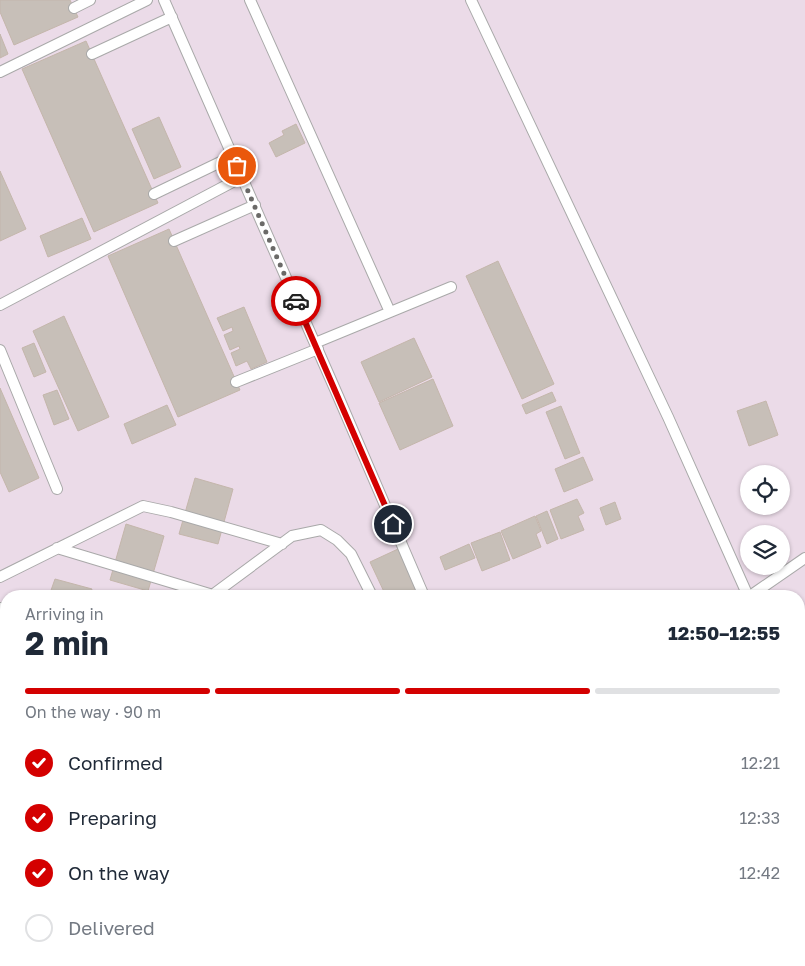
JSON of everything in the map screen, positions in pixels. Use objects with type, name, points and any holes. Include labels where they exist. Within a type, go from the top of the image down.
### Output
[{"type":"lane","points":[[74,8],[90,0]]},
{"type":"lane","points":[[0,72],[147,0]]},
{"type":"lane","points":[[164,0],[421,590]]},
{"type":"lane","points":[[250,0],[390,312]]},
{"type":"lane","points":[[471,0],[668,417],[746,590]]},
{"type":"lane","points":[[92,54],[172,17]]},
{"type":"lane","points":[[154,194],[233,156]]},
{"type":"lane","points":[[0,305],[242,177]]},
{"type":"lane","points":[[174,241],[254,205]]},
{"type":"lane","points":[[236,382],[390,312],[451,287]]},
{"type":"lane","points":[[0,350],[57,488]]},
{"type":"lane","points":[[0,576],[143,506],[171,512],[282,544]]},
{"type":"lane","points":[[219,590],[292,536],[321,530],[338,540],[351,554],[369,590]]},
{"type":"lane","points":[[57,548],[196,590]]},
{"type":"lane","points":[[758,590],[805,558]]},
{"type":"shaded area","points":[[0,0],[805,0],[805,590],[0,590]]},
{"type":"building","points":[[0,0],[70,0],[78,17],[14,45],[0,12]]},
{"type":"building","points":[[0,34],[8,54],[0,58]]},
{"type":"building","points":[[86,41],[158,203],[94,232],[22,69]]},
{"type":"building","points":[[159,117],[181,167],[154,179],[132,129]]},
{"type":"building","points":[[296,124],[305,143],[276,157],[269,143],[284,135],[282,131]]},
{"type":"building","points":[[0,171],[26,229],[0,241]]},
{"type":"building","points":[[82,218],[91,239],[48,257],[40,236]]},
{"type":"building","points":[[169,229],[240,390],[178,417],[108,256]]},
{"type":"building","points":[[498,261],[554,384],[522,399],[466,276]]},
{"type":"building","points":[[244,307],[267,362],[251,369],[247,361],[236,366],[231,353],[240,349],[239,346],[230,350],[224,335],[233,331],[232,327],[223,331],[217,318]]},
{"type":"building","points":[[64,316],[109,417],[78,431],[33,331]]},
{"type":"building","points":[[414,338],[432,377],[379,402],[361,362]]},
{"type":"building","points":[[34,343],[46,372],[34,377],[22,348]]},
{"type":"building","points":[[433,379],[453,426],[400,450],[379,403]]},
{"type":"building","points":[[0,388],[39,478],[9,492],[0,472]]},
{"type":"building","points":[[57,390],[69,419],[54,425],[43,395]]},
{"type":"building","points":[[552,392],[556,401],[526,414],[522,405]]},
{"type":"building","points":[[766,401],[778,435],[749,446],[737,411]]},
{"type":"building","points":[[167,405],[176,425],[132,444],[124,424]]},
{"type":"building","points":[[561,406],[580,453],[565,459],[546,412]]},
{"type":"building","points":[[583,457],[593,480],[564,492],[555,469]]},
{"type":"building","points":[[195,478],[233,489],[218,544],[179,534]]},
{"type":"building","points":[[577,499],[584,513],[578,516],[584,530],[561,539],[550,510]]},
{"type":"building","points":[[615,502],[621,519],[606,525],[600,508]]},
{"type":"building","points":[[547,511],[558,539],[547,544],[536,516]]},
{"type":"building","points":[[535,516],[541,531],[536,534],[541,547],[513,559],[501,531]]},
{"type":"building","points":[[126,524],[164,536],[148,590],[110,580]]},
{"type":"building","points":[[500,532],[510,560],[482,571],[471,543]]},
{"type":"building","points":[[469,544],[475,558],[445,570],[440,557]]},
{"type":"building","points":[[398,549],[416,590],[383,590],[370,562]]},
{"type":"building","points":[[55,579],[92,589],[92,590],[51,590]]},
{"type":"way so far","points":[[237,166],[296,301]]},
{"type":"route","points":[[296,301],[393,524]]}]
